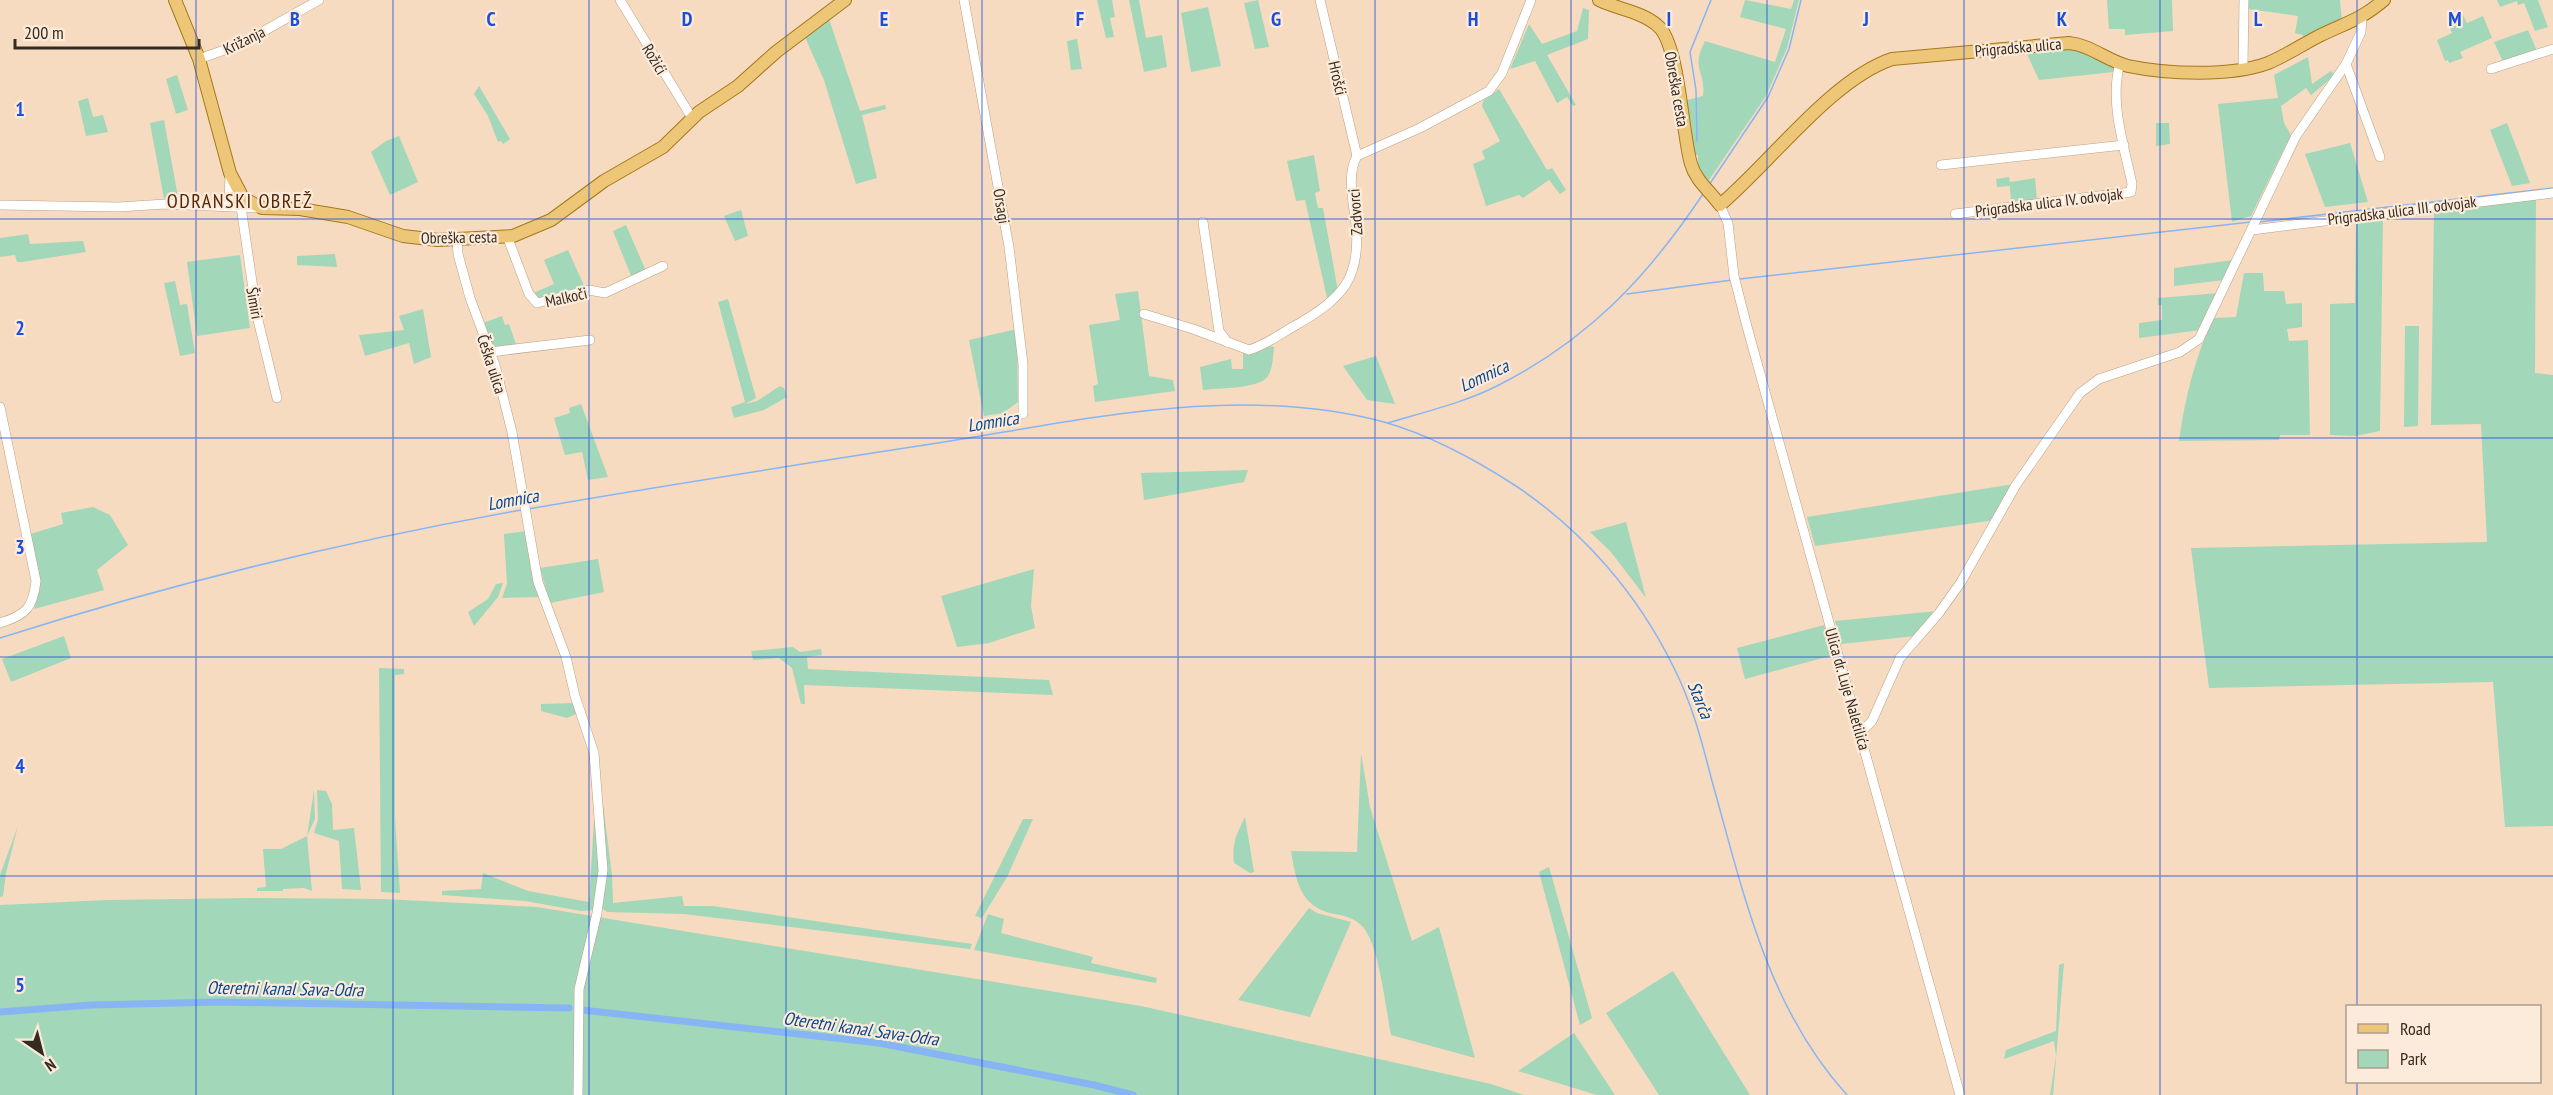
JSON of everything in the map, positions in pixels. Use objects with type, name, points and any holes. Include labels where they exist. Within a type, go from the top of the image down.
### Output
[{"type":"main road","points":[[175,0],[200,59],[230,173],[240,196],[262,208]]},
{"type":"main road","name":"Obreška cesta","points":[[262,208],[300,209],[348,217],[413,238],[457,240],[507,236],[528,231],[551,220],[604,181],[663,147],[692,118],[738,86],[776,52],[845,0]]},
{"type":"main road","name":"Obreška cesta","points":[[1599,0],[1654,22],[1665,33],[1691,164],[1700,182],[1720,205]]},
{"type":"main road","name":"Prigradska ulica","points":[[1720,205],[1844,86],[1880,63],[1925,54],[2069,43],[2096,50],[2120,63],[2185,74],[2242,68],[2267,63],[2362,18],[2375,4],[2384,0]]},
{"type":"street","name":"Križanja","points":[[200,59],[241,44],[319,0]]},
{"type":"street","name":"Rožići","points":[[620,0],[692,118]]},
{"type":"street","name":"Orsagi","points":[[964,0],[1009,247],[1023,364],[1023,414]]},
{"type":"street","name":"Hrošći","points":[[1320,0],[1357,156]]},
{"type":"street","points":[[1357,156],[1420,128],[1489,91],[1502,74],[1531,0]]},
{"type":"street","points":[[2242,68],[2244,0]]},
{"type":"street","points":[[1860,733],[1872,721],[1900,658],[1939,613],[1961,582],[2016,485],[2080,393],[2099,379],[2148,364],[2193,345],[2216,307],[2296,136],[2346,64],[2361,32],[2362,18]]},
{"type":"street","points":[[2491,69],[2553,49]]},
{"type":"street","name":"Prigradska ulica IV. odvojak","points":[[1955,214],[2131,192],[2132,184],[2117,106],[2116,79],[2120,63]]},
{"type":"street","points":[[2346,64],[2379,157]]},
{"type":"street","points":[[1941,165],[2124,145]]},
{"type":"street","name":"Zadvorci","points":[[1143,314],[1193,329],[1249,350],[1272,341],[1324,309],[1345,286],[1356,260],[1352,172],[1357,156]]},
{"type":"street","points":[[229,206],[230,173]]},
{"type":"street","name":"Prigradska ulica III. odvojak","points":[[2253,224],[2553,193]]},
{"type":"street","name":"Ulica dr. Luje Naletilića","points":[[1720,205],[1728,223],[1735,280],[1960,1095]]},
{"type":"street","name":"Obreška cesta","points":[[0,206],[262,208]]},
{"type":"street","name":"Šimiri","points":[[241,207],[257,316],[277,398]]},
{"type":"street","points":[[1203,222],[1219,331],[1228,343]]},
{"type":"street","name":"Malkoči","points":[[507,236],[529,294],[537,303],[589,290],[605,293],[663,266]]},
{"type":"street","name":"Češka ulica","points":[[457,240],[458,254],[470,298],[490,352],[512,432],[538,582],[566,657],[575,696],[591,738],[597,772],[603,870],[597,913],[579,989],[578,1095]]},
{"type":"street","points":[[490,352],[591,340]]},
{"type":"street","points":[[0,407],[17,498],[35,572],[35,591],[24,614],[0,622]]},
{"type":"green space","points":[[1097,0],[1112,0],[1115,17],[1110,18],[1114,37],[1106,38]]},
{"type":"green space","points":[[1129,0],[1139,0],[1146,38],[1162,35],[1167,67],[1144,72]]},
{"type":"green space","points":[[1258,0],[1269,47],[1255,49],[1244,3]]},
{"type":"green space","points":[[1745,0],[1791,9],[1794,0],[1799,0],[1787,48],[1766,96],[1707,183],[1698,167],[1698,155],[1694,155],[1683,101],[1703,96],[1699,58],[1705,41],[1775,62],[1786,29],[1740,17]]},
{"type":"green space","points":[[2107,0],[2172,0],[2173,31],[2125,35],[2125,29],[2109,29]]},
{"type":"green space","points":[[2249,0],[2340,0],[2342,22],[2303,41],[2303,35],[2295,33],[2298,16],[2248,9]]},
{"type":"green space","points":[[2497,0],[2538,0],[2548,27],[2535,31],[2524,3],[2518,5],[2517,1],[2500,7]]},
{"type":"green space","points":[[1208,7],[1221,66],[1191,72],[1181,13]]},
{"type":"green space","points":[[1583,8],[1589,10],[1588,39],[1547,55],[1576,105],[1573,106],[1567,97],[1557,103],[1535,61],[1510,69],[1529,24],[1542,44],[1577,31]]},
{"type":"green space","points":[[2463,15],[2467,23],[2483,16],[2492,38],[2460,52],[2463,58],[2449,63],[2448,60],[2445,61],[2437,40],[2452,33],[2447,21]]},
{"type":"green space","points":[[828,16],[860,111],[885,105],[886,109],[862,115],[877,178],[856,184],[824,80],[804,35]]},
{"type":"green space","points":[[2528,30],[2537,51],[2503,62],[2494,42]]},
{"type":"green space","points":[[1077,39],[1082,69],[1071,70],[1067,41]]},
{"type":"green space","points":[[2069,46],[2115,64],[2114,72],[2039,80],[2025,50]]},
{"type":"green space","points":[[2308,57],[2312,84],[2331,71],[2335,75],[2311,95],[2306,88],[2281,106],[2284,123],[2291,135],[2251,216],[2232,222],[2218,104],[2278,98],[2274,75]]},
{"type":"green space","points":[[177,75],[188,110],[176,114],[166,79]]},
{"type":"green space","points":[[479,86],[510,139],[503,144],[501,141],[498,142],[488,116],[474,94]]},
{"type":"green space","points":[[1499,89],[1547,170],[1552,168],[1566,190],[1560,194],[1549,180],[1523,198],[1519,195],[1486,206],[1473,164],[1485,159],[1482,151],[1500,141],[1482,106],[1483,101]]},
{"type":"green space","points":[[88,98],[93,117],[103,115],[108,132],[86,136],[78,101]]},
{"type":"green space","points":[[164,120],[178,197],[164,199],[150,123]]},
{"type":"green space","points":[[2156,123],[2169,123],[2170,144],[2156,146]]},
{"type":"green space","points":[[2507,123],[2530,183],[2512,186],[2490,130]]},
{"type":"green space","points":[[399,136],[418,182],[390,195],[371,152],[386,141]]},
{"type":"green space","points":[[2350,143],[2368,202],[2325,207],[2305,154]]},
{"type":"green space","points":[[1314,155],[1320,191],[1315,193],[1318,208],[1323,208],[1338,291],[1328,302],[1305,200],[1296,201],[1287,161]]},
{"type":"green space","points":[[2009,177],[2010,182],[2035,178],[2037,202],[2011,204],[2010,186],[1997,187],[1996,179]]},
{"type":"green space","points":[[2536,199],[2535,373],[2553,375],[2553,826],[2505,827],[2493,682],[2209,688],[2191,548],[2487,542],[2481,424],[2431,425],[2434,209]]},
{"type":"green space","points":[[741,210],[748,236],[735,241],[724,216]]},
{"type":"green space","points":[[2383,215],[2380,431],[2355,436],[2330,435],[2330,304],[2355,303],[2356,218]]},
{"type":"green space","points":[[626,225],[646,271],[632,278],[613,231]]},
{"type":"green space","points":[[28,234],[30,244],[83,241],[86,252],[22,262],[17,262],[15,255],[0,257],[0,238]]},
{"type":"green space","points":[[568,250],[585,288],[538,301],[531,294],[554,284],[544,260]]},
{"type":"green space","points":[[335,254],[337,267],[297,265],[297,256]]},
{"type":"green space","points":[[240,255],[250,328],[197,336],[187,262]]},
{"type":"green space","points":[[2233,260],[2225,280],[2174,286],[2174,268]]},
{"type":"green space","points":[[2244,273],[2263,273],[2264,291],[2284,291],[2286,304],[2302,303],[2302,327],[2287,329],[2289,341],[2308,340],[2310,435],[2280,435],[2279,440],[2179,441],[2184,409],[2201,348],[2213,318],[2236,317]]},
{"type":"green space","points":[[175,281],[180,305],[187,304],[195,353],[180,356],[164,283]]},
{"type":"green space","points":[[1138,291],[1149,376],[1173,380],[1175,391],[1095,402],[1093,386],[1098,384],[1089,325],[1120,320],[1115,294]]},
{"type":"green space","points":[[2220,293],[2201,330],[2139,338],[2139,323],[2162,320],[2162,305],[2158,305],[2158,298]]},
{"type":"green space","points":[[728,299],[756,398],[745,404],[757,401],[780,386],[784,388],[787,397],[764,410],[734,418],[731,407],[745,402],[718,302]]},
{"type":"green space","points":[[423,309],[431,357],[414,364],[409,343],[365,356],[359,335],[404,330],[399,316]]},
{"type":"green space","points":[[502,316],[505,325],[509,324],[517,347],[493,349],[483,323]]},
{"type":"green space","points":[[2405,326],[2419,326],[2418,426],[2404,427]]},
{"type":"green space","points":[[1017,329],[1018,402],[1003,413],[984,416],[969,340]]},
{"type":"green space","points":[[1274,347],[1272,366],[1264,380],[1248,386],[1203,390],[1200,367],[1231,359],[1232,369],[1243,369],[1243,352]]},
{"type":"green space","points":[[1376,356],[1395,404],[1367,400],[1343,366]]},
{"type":"green space","points":[[581,404],[608,477],[588,480],[582,452],[565,455],[554,418],[570,413],[569,408]]},
{"type":"green space","points":[[1248,470],[1244,482],[1144,500],[1141,473]]},
{"type":"green space","points":[[2014,484],[1995,520],[1815,546],[1807,517]]},
{"type":"green space","points":[[93,507],[110,515],[128,545],[97,570],[104,590],[34,609],[40,587],[27,535],[63,524],[61,513]]},
{"type":"green space","points":[[1626,522],[1646,598],[1611,552],[1590,532]]},
{"type":"green space","points":[[526,531],[540,597],[502,598],[507,584],[504,534]]},
{"type":"green space","points":[[598,559],[604,592],[550,603],[540,568]]},
{"type":"green space","points":[[1034,569],[1031,606],[1035,628],[989,643],[957,647],[941,596]]},
{"type":"green space","points":[[503,583],[498,597],[474,626],[468,612],[488,599],[496,584]]},
{"type":"green space","points":[[1937,611],[1915,636],[1841,644],[1835,621]]},
{"type":"green space","points":[[1824,625],[1834,655],[1745,679],[1737,648]]},
{"type":"green space","points":[[64,636],[71,658],[11,682],[2,659]]},
{"type":"green space","points":[[793,647],[800,652],[821,649],[822,655],[807,657],[808,669],[1049,680],[1053,695],[804,685],[805,704],[801,704],[792,668],[779,658],[753,660],[751,651]]},
{"type":"green space","points":[[379,668],[404,669],[404,674],[395,675],[395,818],[400,893],[381,892]]},
{"type":"green space","points":[[575,703],[578,713],[567,718],[541,711],[541,704]]},
{"type":"green space","points":[[1361,753],[1370,807],[1412,941],[1439,927],[1475,1058],[1391,1035],[1378,962],[1369,936],[1353,919],[1323,911],[1314,905],[1307,899],[1298,882],[1291,851],[1357,852]]},
{"type":"green space","points":[[314,790],[315,819],[307,836]]},
{"type":"green space","points":[[317,790],[326,791],[332,804],[333,830],[354,828],[361,890],[342,889],[339,841],[314,833],[318,819]]},
{"type":"green space","points":[[603,804],[612,875],[613,903],[682,896],[684,906],[713,906],[972,944],[970,949],[684,914],[607,912],[602,908]]},
{"type":"green space","points":[[595,805],[599,870],[594,910],[581,911],[525,901],[442,895],[442,891],[481,889],[483,873],[528,891],[589,902]]},
{"type":"green space","points":[[1245,817],[1254,872],[1250,873],[1234,863],[1235,839]]},
{"type":"green space","points":[[1023,819],[1033,819],[1007,877],[982,918],[975,916]]},
{"type":"green space","points":[[18,826],[6,873],[3,896],[0,897],[0,875]]},
{"type":"green space","points":[[307,836],[312,891],[304,888],[257,891],[257,888],[266,887],[263,849],[281,849]]},
{"type":"green space","points":[[1549,867],[1592,1018],[1580,1025],[1539,872]]},
{"type":"green space","points":[[384,899],[537,907],[1141,1006],[1491,1084],[1524,1095],[0,1095],[0,905],[107,900]]},
{"type":"green space","points":[[1309,908],[1317,913],[1351,922],[1310,1017],[1238,1000]]},
{"type":"green space","points":[[988,914],[1004,919],[1001,933],[1093,957],[1091,963],[1157,978],[1156,983],[974,950]]},
{"type":"green space","points":[[2064,963],[2053,1095],[2050,1095],[2056,1056],[2054,1041],[2004,1059],[2006,1050],[2056,1031],[2059,965]]},
{"type":"green space","points":[[1673,971],[1750,1095],[1659,1095],[1606,1013]]},
{"type":"green space","points":[[1574,1033],[1615,1095],[1597,1095],[1518,1071]]},
{"type":"waterway","points":[[1697,141],[1696,90],[1690,52],[1711,0]]},
{"type":"waterway","name":"Lomnica","points":[[1709,185],[1768,97],[1789,49],[1801,0]]},
{"type":"waterway","points":[[2259,222],[2553,188]]},
{"type":"waterway","name":"Lomnica","points":[[1388,423],[1484,392],[1530,368],[1560,348],[1587,327],[1637,280],[1660,253],[1703,194]]},
{"type":"waterway","points":[[1740,279],[2251,222]]},
{"type":"waterway","points":[[1627,294],[1732,280]]},
{"type":"waterway","name":"Lomnica","points":[[528,509],[1105,416],[1161,409],[1217,405],[1273,406],[1329,411],[1384,422],[1435,441],[1516,486],[1564,523],[1586,543],[1643,613],[1673,666],[1691,708],[1747,905],[1777,986],[1820,1061],[1847,1095]]},
{"type":"waterway","name":"Lomnica","points":[[0,638],[64,618],[258,565],[389,535],[521,510]]},
{"type":"waterway","name":"Oteretni kanal Sava-Odra","points":[[0,1012],[91,1005],[219,1002],[569,1008]]},
{"type":"waterway","name":"Oteretni kanal Sava-Odra","points":[[582,1010],[879,1043],[1094,1085],[1133,1095]]},
{"type":"district","name":"ODRANSKI OBREŽ","points":[[240,201]]},
{"type":"water label","name":"Starča","points":[[1700,700]]}]
